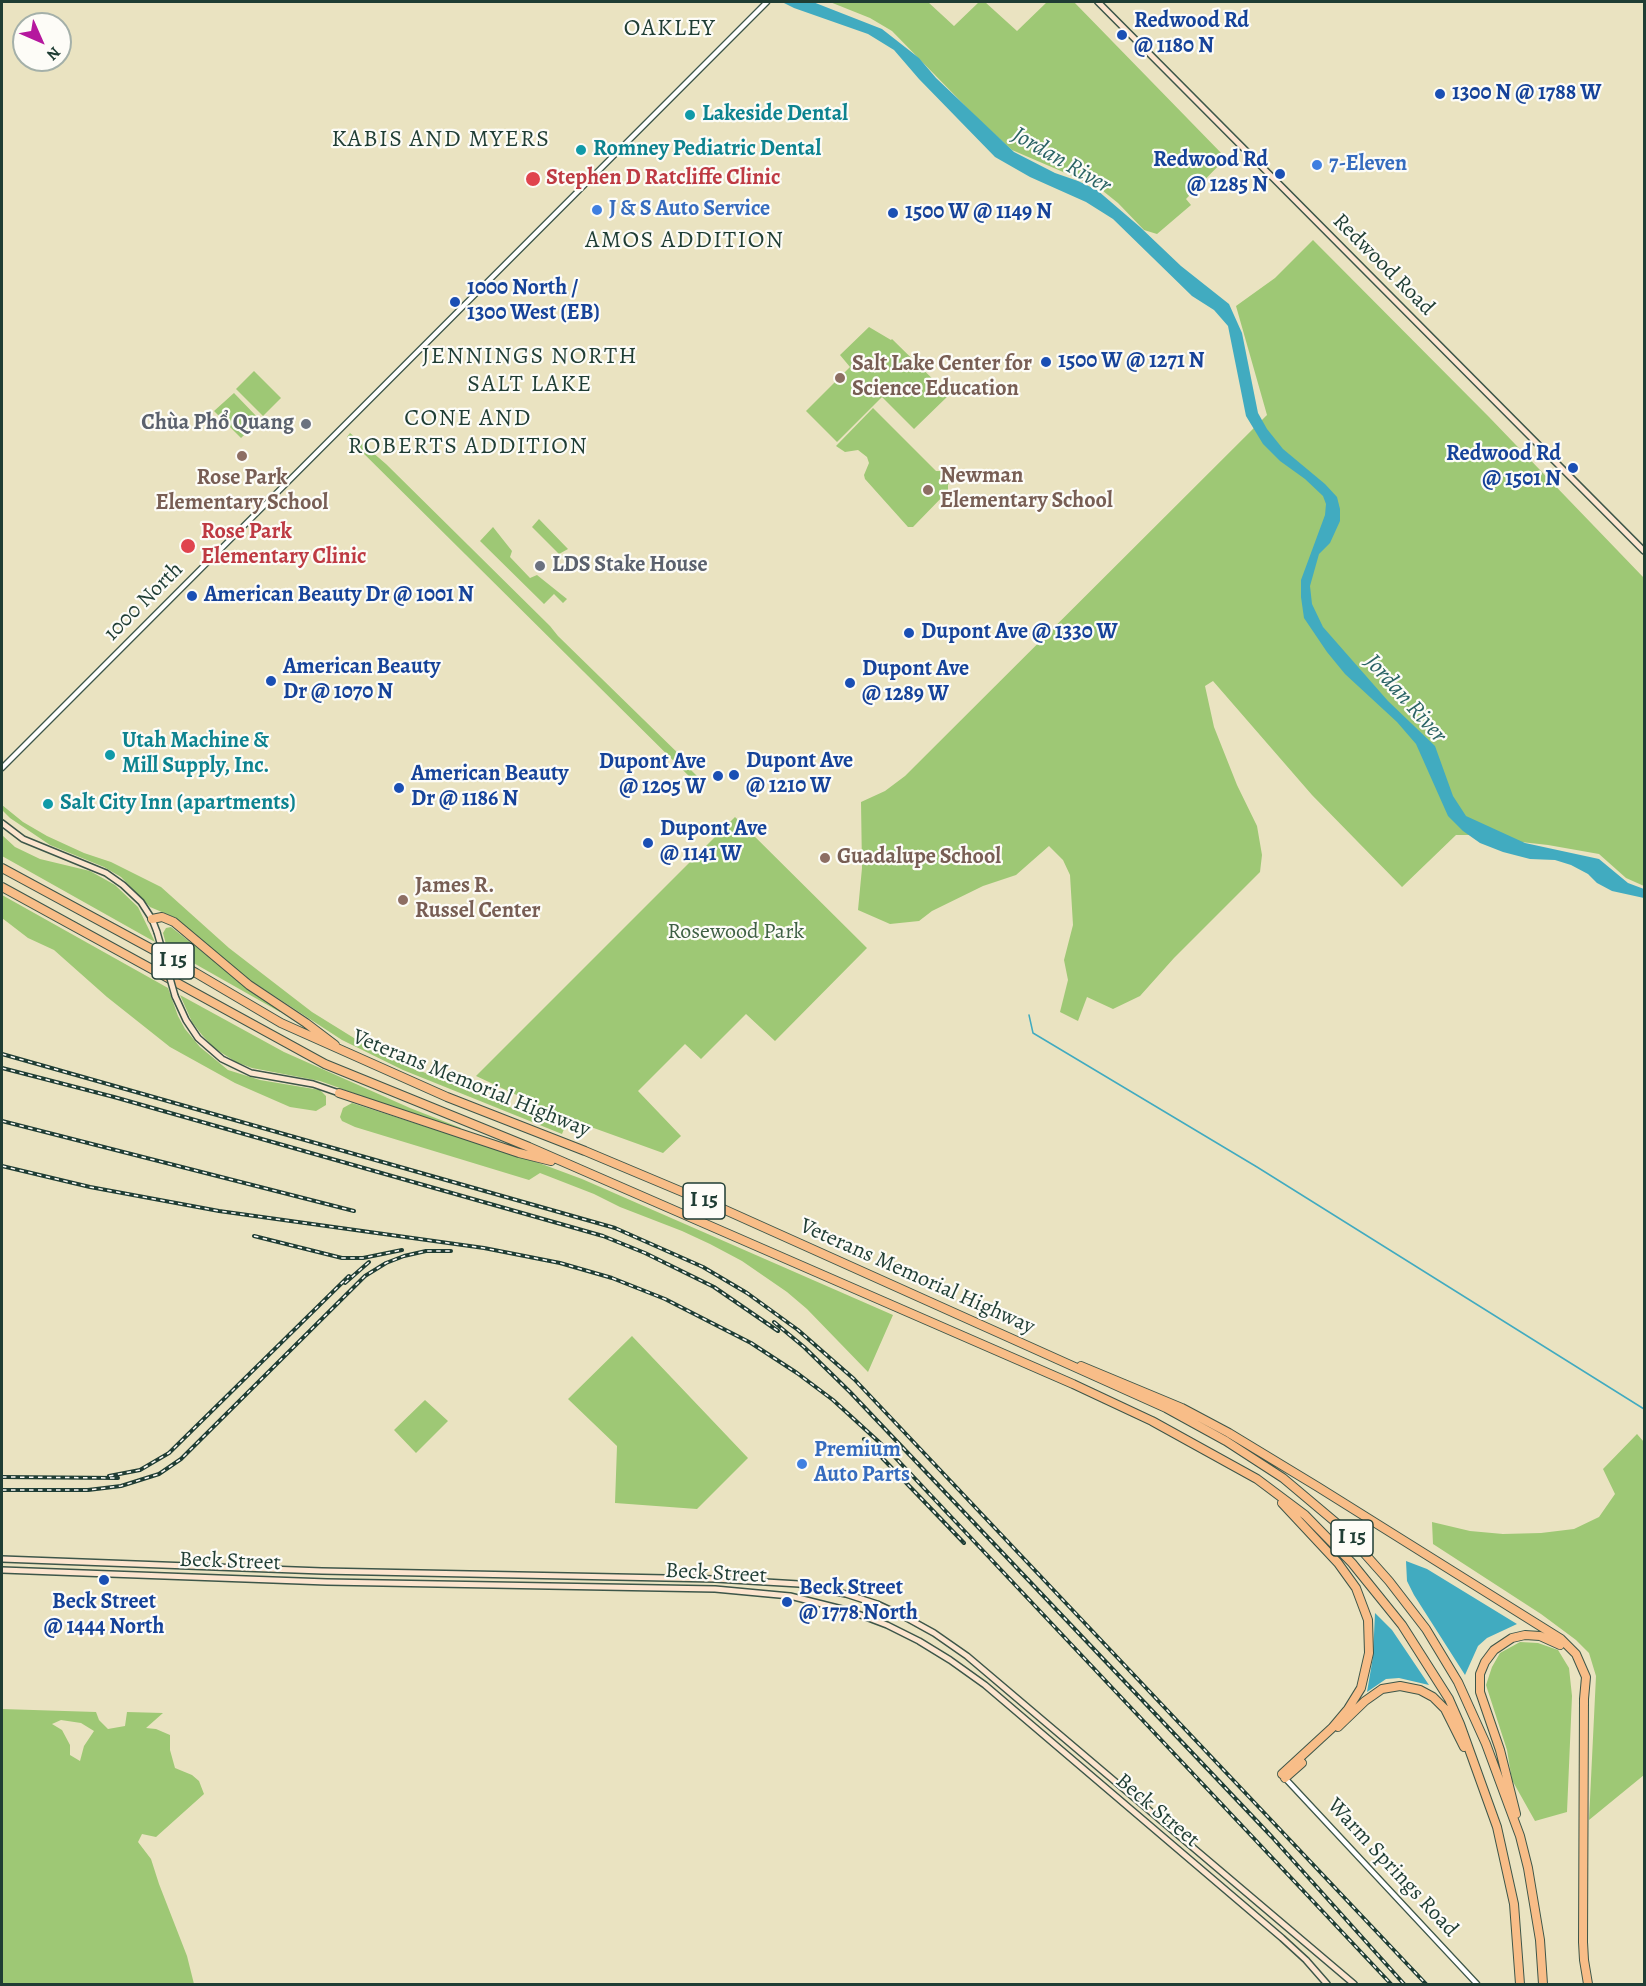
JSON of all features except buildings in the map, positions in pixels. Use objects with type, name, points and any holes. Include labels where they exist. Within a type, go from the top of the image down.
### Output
[{"type":"highway","name":"Veterans Memorial Highway","points":[[2,868],[196,973],[281,1023],[447,1096],[723,1209],[1166,1408],[1210,1431],[1283,1478],[1340,1526],[1410,1607],[1458,1682],[1486,1744],[1520,1836],[1528,1868],[1540,1940],[1543,1984]]},
{"type":"highway","name":"Veterans Memorial Highway","points":[[2,887],[325,1064],[570,1166],[1073,1384],[1152,1421],[1257,1479],[1305,1515],[1352,1563],[1402,1625],[1449,1699],[1497,1827],[1514,1904],[1520,1984]]},
{"type":"highway","points":[[152,919],[162,917],[174,922],[249,986],[306,1023],[345,1053]]},
{"type":"highway","points":[[339,1093],[519,1153],[570,1166]]},
{"type":"highway","points":[[1059,1360],[1089,1368],[1200,1417],[1335,1497],[1561,1639],[1576,1654],[1586,1677],[1583,1942],[1588,1984]]},
{"type":"highway","points":[[1257,1479],[1291,1511],[1338,1563],[1356,1588],[1368,1620],[1369,1653],[1360,1688],[1348,1709],[1332,1728],[1283,1776]]},
{"type":"highway","points":[[1520,1836],[1508,1779],[1480,1692],[1479,1680],[1482,1668],[1489,1656],[1505,1641],[1525,1635],[1546,1637],[1564,1648],[1576,1661],[1584,1699]]},
{"type":"highway","points":[[1283,1776],[1365,1701],[1382,1689],[1400,1686],[1420,1690],[1445,1709],[1462,1743],[1497,1827]]},
{"type":"main road","name":"Redwood Road","points":[[1098,2],[1644,551]]},
{"type":"main road","points":[[2,823],[22,839],[106,873],[132,893],[152,919],[175,996],[186,1020],[198,1038],[222,1059],[251,1073],[313,1084],[339,1093]]},
{"type":"main road","name":"Beck Street","points":[[2,1559],[355,1571],[724,1579],[799,1584],[846,1594],[877,1604],[905,1617],[967,1656],[1354,1984]]},
{"type":"main road","name":"Beck Street","points":[[2,1570],[338,1582],[705,1589],[772,1593],[837,1607],[903,1633],[967,1671],[1282,1938],[1327,1984]]},
{"type":"street","name":"1000 North","points":[[2,768],[767,2]]},
{"type":"street","name":"Warm Springs Road","points":[[1283,1776],[1477,1984]]},
{"type":"green space","points":[[830,2],[928,2],[954,26],[979,2],[985,2],[1017,31],[1047,2],[1074,2],[1226,158],[1186,199],[1191,205],[1157,234],[1144,230],[1118,203],[1098,187],[1012,150],[979,120],[892,31],[870,18]]},
{"type":"green space","points":[[1313,240],[1489,417],[1644,578],[1644,886],[1626,878],[1599,854],[1521,842],[1495,835],[1456,835],[1402,887],[1312,795],[1213,681],[1205,686],[1214,727],[1237,785],[1257,826],[1262,855],[1260,872],[1174,958],[1140,996],[1113,1009],[1087,997],[1078,1021],[1060,1012],[1068,980],[1064,960],[1073,925],[1070,875],[1063,860],[1049,846],[1016,875],[983,886],[932,911],[919,921],[890,924],[858,910],[862,868],[861,802],[885,791],[905,776],[1267,415],[1236,306],[1275,278]]},
{"type":"green space","points":[[869,327],[892,339],[949,395],[914,429],[882,397],[837,442],[806,411],[850,367],[840,355]]},
{"type":"green space","points":[[254,371],[281,398],[263,416],[236,389]]},
{"type":"green space","points":[[234,393],[260,420],[241,438],[214,411]]},
{"type":"green space","points":[[873,408],[936,471],[944,471],[951,478],[948,491],[913,527],[908,527],[865,479],[864,475],[869,463],[867,457],[858,450],[845,452],[836,446]]},
{"type":"green space","points":[[350,433],[386,464],[686,761],[691,770],[706,785],[702,789],[347,437]]},
{"type":"green space","points":[[539,519],[568,549],[559,554],[532,527]]},
{"type":"green space","points":[[493,527],[512,551],[510,557],[530,578],[537,575],[567,599],[563,603],[554,594],[544,604],[480,541]]},
{"type":"green space","points":[[2,805],[23,822],[47,836],[84,853],[111,862],[161,887],[229,948],[312,1012],[362,1043],[391,1059],[564,1129],[562,1134],[403,1070],[342,1040],[233,969],[176,918],[150,907],[121,877],[104,867],[50,845],[10,818],[2,810]]},
{"type":"green space","name":"Rosewood Park","points":[[735,817],[867,948],[775,1041],[746,1014],[701,1059],[685,1044],[638,1091],[681,1136],[663,1153],[566,1118],[476,1076]]},
{"type":"green space","points":[[2,835],[15,847],[40,859],[90,871],[115,885],[138,907],[155,942],[2,856]]},
{"type":"green space","points":[[2,895],[168,988],[185,1029],[200,1047],[228,1070],[260,1080],[320,1090],[326,1096],[326,1105],[316,1111],[290,1107],[235,1083],[170,1047],[107,997],[54,950],[28,938],[2,918]]},
{"type":"green space","points":[[171,927],[238,980],[281,1010],[280,1012],[167,948],[163,933],[166,928]]},
{"type":"green space","points":[[180,995],[284,1052],[461,1128],[459,1131],[320,1081],[252,1068],[236,1062],[214,1048],[202,1035],[192,1022]]},
{"type":"green space","points":[[352,1103],[582,1179],[893,1315],[868,1372],[807,1309],[787,1292],[742,1261],[710,1244],[540,1173],[529,1180],[355,1127],[342,1121],[340,1117],[343,1108]]},
{"type":"green space","points":[[632,1336],[748,1458],[697,1509],[615,1503],[617,1446],[568,1399]]},
{"type":"green space","points":[[425,1400],[448,1421],[416,1453],[394,1430]]},
{"type":"green space","points":[[1637,1434],[1644,1442],[1644,1775],[1589,1820],[1596,1676],[1589,1653],[1576,1640],[1541,1614],[1433,1544],[1432,1522],[1470,1531],[1503,1534],[1574,1529],[1599,1517],[1615,1494],[1603,1469]]},
{"type":"green space","points":[[1520,1642],[1538,1643],[1558,1650],[1569,1668],[1572,1696],[1567,1812],[1535,1821],[1512,1780],[1507,1750],[1486,1685],[1500,1653]]},
{"type":"green space","points":[[2,1709],[96,1712],[99,1720],[108,1729],[125,1726],[127,1712],[163,1713],[146,1728],[156,1729],[170,1735],[170,1750],[175,1768],[192,1775],[199,1781],[204,1794],[156,1837],[142,1834],[138,1842],[151,1859],[187,1956],[194,1984],[2,1984]],"holes":[[[61,1720],[81,1723],[94,1731],[84,1746],[80,1761],[70,1755],[70,1745],[62,1730],[52,1724]]]},
{"type":"water","points":[[782,2],[813,2],[882,29],[919,58],[936,78],[1014,152],[1055,173],[1097,190],[1181,266],[1229,304],[1242,333],[1258,413],[1283,449],[1337,497],[1340,521],[1330,543],[1319,554],[1310,586],[1312,604],[1323,627],[1388,701],[1435,746],[1453,796],[1466,816],[1525,843],[1599,859],[1628,883],[1644,889],[1644,898],[1612,891],[1571,865],[1555,860],[1530,859],[1503,852],[1480,843],[1463,831],[1448,816],[1416,744],[1397,722],[1345,674],[1327,652],[1304,618],[1301,597],[1301,580],[1325,515],[1326,504],[1323,496],[1263,444],[1246,416],[1228,326],[1214,310],[1192,296],[1113,219],[1086,202],[1030,177],[995,157],[894,50],[868,34]]},
{"type":"water","points":[[1406,1561],[1427,1569],[1517,1624],[1487,1638],[1478,1646],[1465,1675],[1414,1595],[1407,1581]]},
{"type":"water","points":[[1375,1613],[1392,1630],[1429,1685],[1399,1678],[1386,1679],[1367,1692],[1373,1657]]},
{"type":"waterway","points":[[1029,1015],[1033,1033],[1257,1167],[1644,1409]]},
{"type":"railway","points":[[2,1054],[615,1228],[703,1267],[747,1293],[798,1330],[854,1379],[1426,1984]]},
{"type":"railway","points":[[2,1068],[114,1097],[603,1236],[645,1253],[714,1287],[778,1331]]},
{"type":"railway","points":[[2,1121],[354,1211]]},
{"type":"railway","points":[[2,1166],[90,1187],[219,1211],[484,1248],[560,1263],[612,1278],[665,1299],[751,1343],[833,1400],[890,1452],[1391,1984]]},
{"type":"railway","points":[[254,1236],[342,1258],[363,1258],[402,1250]]},
{"type":"railway","points":[[2,1490],[88,1490],[121,1486],[159,1474],[181,1459],[365,1276],[386,1263],[404,1256],[426,1251],[451,1251]]},
{"type":"railway","points":[[345,1283],[369,1262]]},
{"type":"railway","points":[[109,1476],[140,1470],[169,1453],[349,1276]]},
{"type":"railway","points":[[774,1322],[804,1347],[850,1392],[1272,1837],[1404,1984]]},
{"type":"railway","points":[[864,1439],[964,1543]]},
{"type":"railway","points":[[2,1477],[118,1478]]},
{"type":"place","name":"Redwood Rd @ 1180 N","points":[[1122,35]]},
{"type":"place","name":"1300 N @ 1788 W","points":[[1440,94]]},
{"type":"place","name":"Lakeside Dental","points":[[690,115]]},
{"type":"place","name":"Romney Pediatric Dental","points":[[581,150]]},
{"type":"place","name":"7-Eleven","points":[[1317,165]]},
{"type":"place","name":"Redwood Rd @ 1285 N","points":[[1280,174]]},
{"type":"place","name":"Stephen D Ratcliffe Clinic","points":[[533,179]]},
{"type":"place","name":"J & S Auto Service","points":[[597,210]]},
{"type":"place","name":"1500 W @ 1149 N","points":[[893,213]]},
{"type":"place","name":"1000 North / 1300 West (EB)","points":[[455,302]]},
{"type":"place","name":"1500 W @ 1271 N","points":[[1046,362]]},
{"type":"place","name":"Salt Lake Center for Science Education","points":[[840,378]]},
{"type":"place","name":"Chùa Phổ Quang","points":[[306,424]]},
{"type":"place","name":"Rose Park Elementary School","points":[[242,456]]},
{"type":"place","name":"Redwood Rd @ 1501 N","points":[[1573,468]]},
{"type":"place","name":"Newman Elementary School","points":[[928,490]]},
{"type":"place","name":"Rose Park Elementary Clinic","points":[[188,546]]},
{"type":"place","name":"LDS Stake House","points":[[540,566]]},
{"type":"place","name":"American Beauty Dr @ 1001 N","points":[[192,596]]},
{"type":"place","name":"Dupont Ave @ 1330 W","points":[[909,633]]},
{"type":"place","name":"American Beauty Dr @ 1070 N","points":[[271,681]]},
{"type":"place","name":"Dupont Ave @ 1289 W","points":[[850,683]]},
{"type":"place","name":"Utah Machine & Mill Supply, Inc.","points":[[110,755]]},
{"type":"place","name":"Dupont Ave @ 1210 W","points":[[734,775]]},
{"type":"place","name":"Dupont Ave @ 1205 W","points":[[718,776]]},
{"type":"place","name":"American Beauty Dr @ 1186 N","points":[[399,788]]},
{"type":"place","name":"Salt City Inn (apartments)","points":[[48,804]]},
{"type":"place","name":"Dupont Ave @ 1141 W","points":[[648,843]]},
{"type":"place","name":"Guadalupe School","points":[[825,858]]},
{"type":"place","name":"James R. Russel Center","points":[[403,900]]},
{"type":"place","name":"Premium Auto Parts","points":[[802,1464]]},
{"type":"place","name":"Beck Street @ 1444 North","points":[[104,1580]]},
{"type":"place","name":"Beck Street @ 1778 North","points":[[787,1602]]},
{"type":"district","name":"OAKLEY","points":[[670,29]]},
{"type":"district","name":"KABIS AND MYERS","points":[[441,140]]},
{"type":"district","name":"AMOS ADDITION","points":[[685,241]]},
{"type":"district","name":"JENNINGS NORTH SALT LAKE","points":[[530,371]]},
{"type":"district","name":"CONE AND ROBERTS ADDITION","points":[[468,433]]},
{"type":"water label","name":"Jordan River","points":[[1061,161]]},
{"type":"water label","name":"Jordan River","points":[[1405,699]]}]
